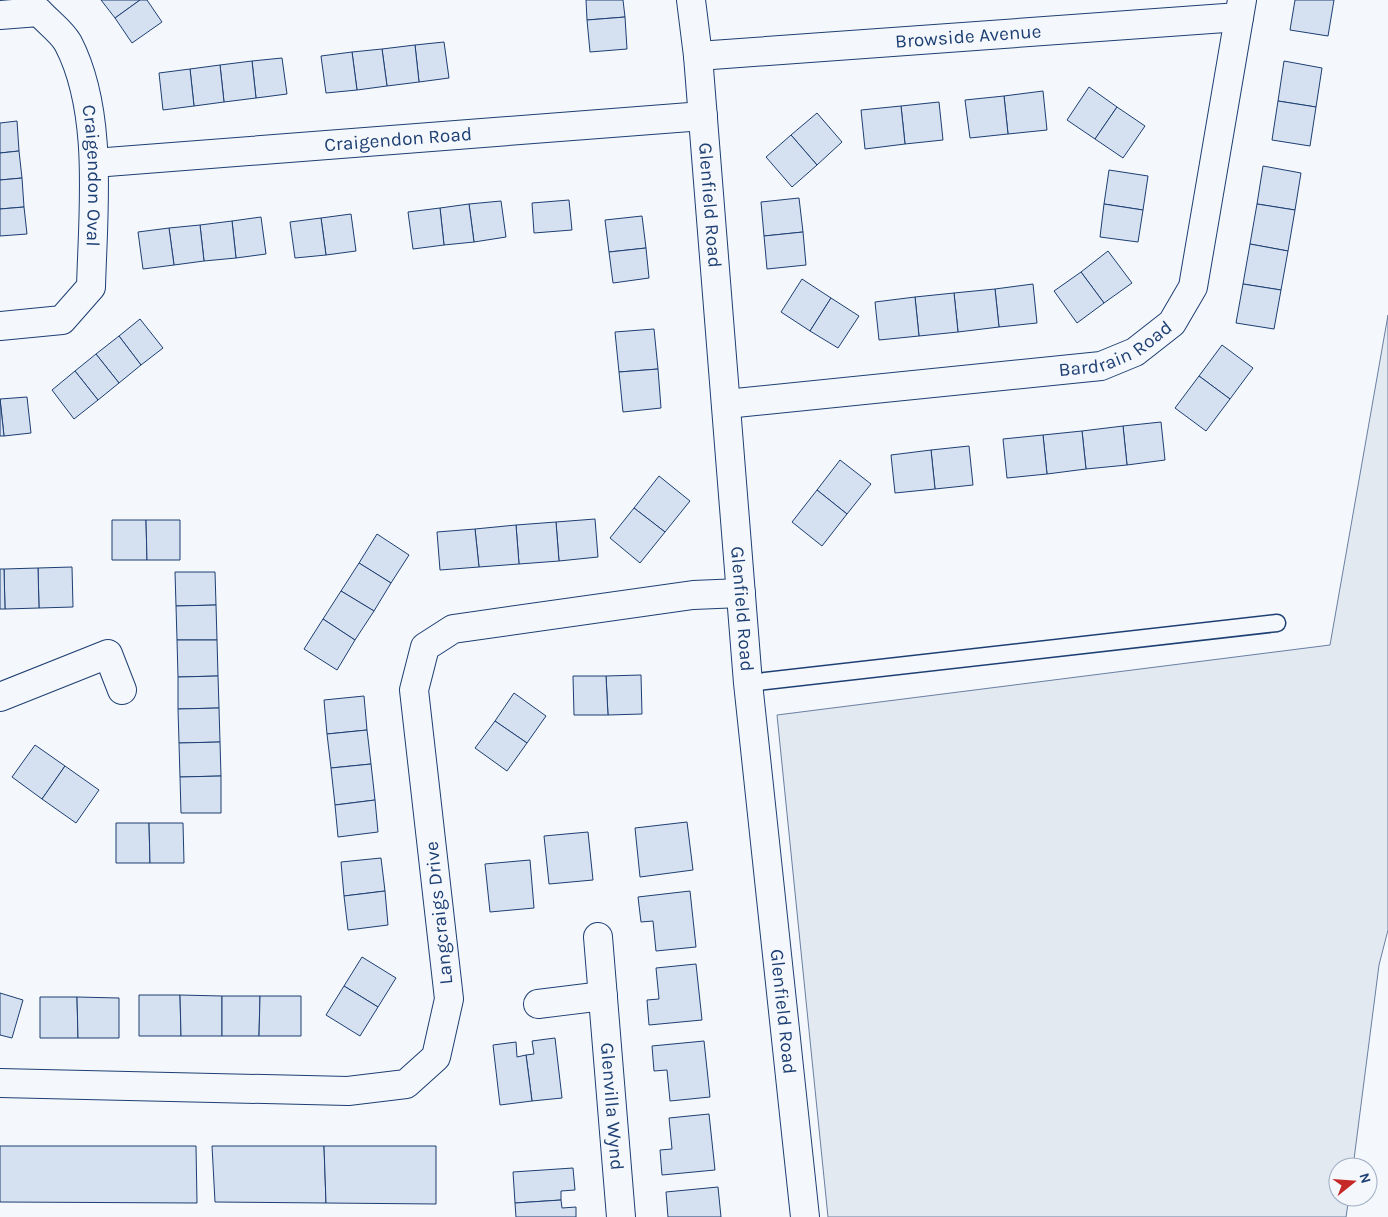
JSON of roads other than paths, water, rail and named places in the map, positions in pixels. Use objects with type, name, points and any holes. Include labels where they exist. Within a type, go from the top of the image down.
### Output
[{"type":"street","name":"Glenfield Road","points":[[692,0],[748,683],[805,1217]]},
{"type":"street","name":"Browside Avenue","points":[[698,56],[1240,9]]},
{"type":"street","name":"Bardrain Road","points":[[726,404],[1101,366],[1135,352],[1172,323],[1193,287],[1240,9]]},
{"type":"street","name":"Craigendon Oval","points":[[0,15],[39,12],[67,42],[88,98],[94,164],[91,287],[62,320],[0,326]]},
{"type":"street","name":"Craigendon Road","points":[[94,164],[703,116]]},
{"type":"street","name":"Langcraigs Drive","points":[[0,1083],[348,1091],[406,1084],[436,1057],[449,1000],[414,690],[425,647],[453,629],[693,595],[741,594]]},
{"type":"street","points":[[0,697],[108,654],[122,690]]},
{"type":"street","name":"Glenvilla Wynd","points":[[598,937],[621,1217]]},
{"type":"street","points":[[538,1004],[603,996]]},
{"type":"lane","points":[[748,683],[1277,623]]}]
